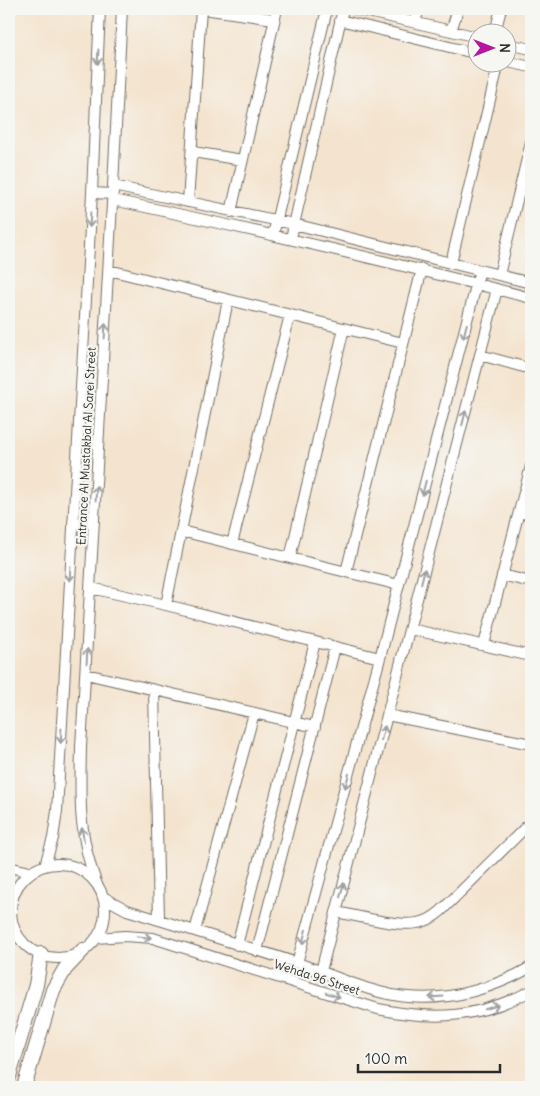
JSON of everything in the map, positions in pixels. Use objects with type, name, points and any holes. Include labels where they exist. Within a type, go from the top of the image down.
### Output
[{"type":"street","name":"Entrance Al Mustakbal Al Sarei Street","points":[[45,865],[53,838],[57,811],[92,193],[100,9]]},
{"type":"street","name":"Entrance Al Mustakbal Al Sarei Street","points":[[96,882],[86,854],[81,822],[82,747],[122,9]]},
{"type":"street","points":[[188,202],[202,9],[235,11],[274,20]]},
{"type":"street","points":[[231,212],[277,9]]},
{"type":"street","points":[[273,235],[327,9]]},
{"type":"street","points":[[291,238],[343,9]]},
{"type":"street","points":[[355,9],[468,34]]},
{"type":"street","points":[[415,22],[419,9]]},
{"type":"street","points":[[451,30],[458,9]]},
{"type":"street","points":[[497,22],[501,9]]},
{"type":"street","points":[[340,20],[468,52]]},
{"type":"street","points":[[518,46],[531,49]]},
{"type":"street","points":[[518,64],[531,67]]},
{"type":"street","points":[[451,263],[497,72]]},
{"type":"street","points":[[302,112],[318,116]]},
{"type":"street","points":[[498,275],[531,142]]},
{"type":"street","points":[[193,152],[242,160]]},
{"type":"street","points":[[92,193],[113,193],[188,202],[276,220],[531,283]]},
{"type":"street","points":[[113,193],[273,235],[422,269],[531,298]]},
{"type":"street","points":[[346,572],[422,269]]},
{"type":"street","points":[[109,270],[403,343]]},
{"type":"street","points":[[297,963],[380,658],[480,270]]},
{"type":"street","points":[[321,971],[497,289]]},
{"type":"street","points":[[166,605],[228,300]]},
{"type":"street","points":[[232,544],[290,315]]},
{"type":"street","points":[[290,558],[344,328]]},
{"type":"street","points":[[480,355],[531,369]]},
{"type":"street","points":[[484,645],[531,466]]},
{"type":"street","points":[[519,512],[531,515]]},
{"type":"street","points":[[73,522],[94,523]]},
{"type":"street","points":[[181,531],[399,585]]},
{"type":"street","points":[[502,575],[531,582]]},
{"type":"street","points":[[91,588],[380,658]]},
{"type":"street","points":[[410,629],[531,656]]},
{"type":"street","points":[[237,945],[315,642]]},
{"type":"street","points":[[256,951],[336,648]]},
{"type":"street","points":[[86,674],[315,727]]},
{"type":"street","points":[[154,690],[159,920]]},
{"type":"street","points":[[195,931],[254,713]]},
{"type":"street","points":[[387,715],[531,744]]},
{"type":"street","points":[[336,912],[402,924],[419,923],[427,920],[441,911],[531,822]]},
{"type":"street","points":[[24,1087],[53,990],[65,969],[96,938],[105,914],[103,897],[96,882],[84,872],[69,866],[45,865],[30,872],[18,886],[14,895],[11,913],[12,928],[27,945],[50,957],[67,957],[83,950]]},
{"type":"street","points":[[9,868],[30,872]]},
{"type":"street","name":"Wehda 96 Street","points":[[103,897],[127,910],[297,963],[383,993],[407,998],[435,998],[483,989],[531,967]]},
{"type":"street","name":"Wehda 96 Street","points":[[96,938],[125,936],[153,938],[378,1009],[406,1015],[434,1017],[463,1014],[490,1008],[531,992]]},
{"type":"street","points":[[9,1076],[36,985],[42,954]]}]
